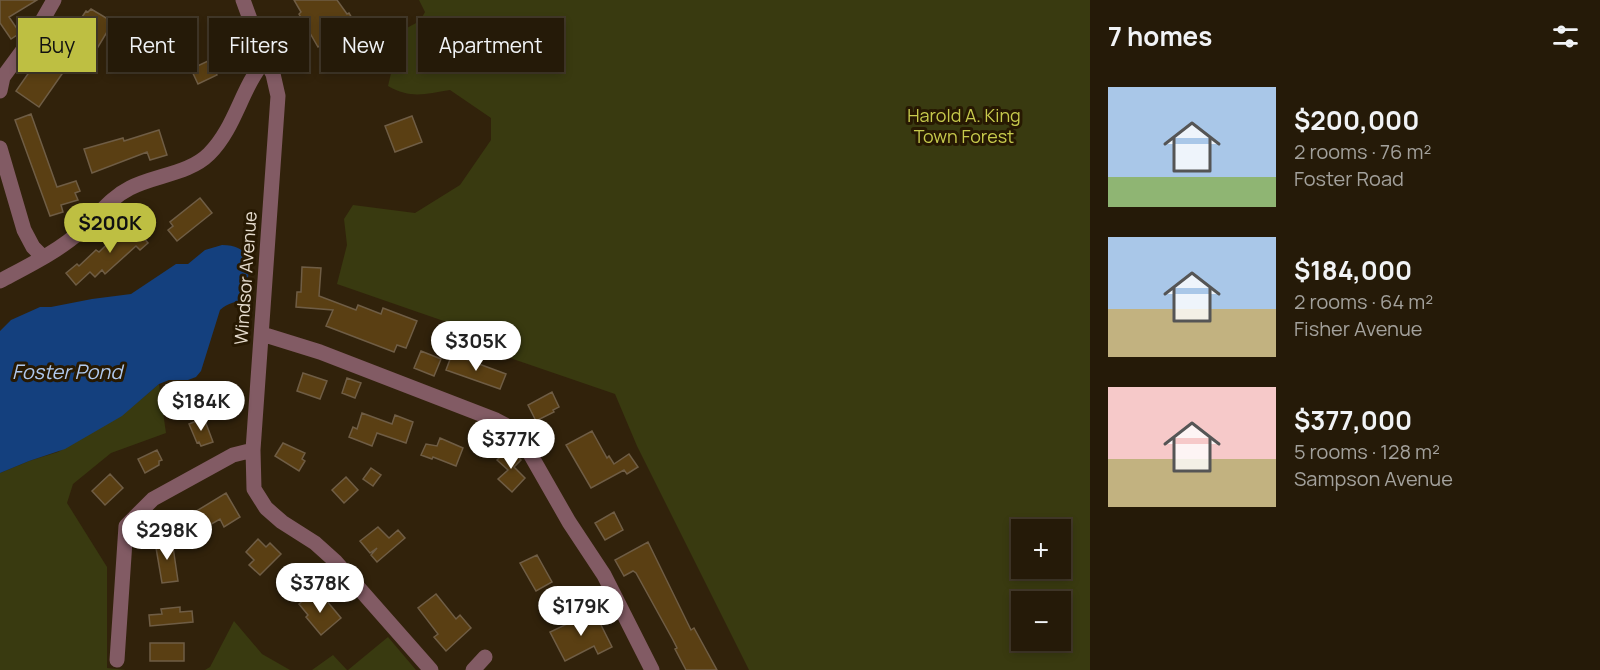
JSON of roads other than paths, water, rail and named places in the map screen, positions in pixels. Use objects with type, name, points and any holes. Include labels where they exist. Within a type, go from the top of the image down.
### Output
[{"type":"street","points":[[1,80],[34,35],[54,0]]},
{"type":"street","name":"Windsor Avenue","points":[[243,0],[250,18]]},
{"type":"street","points":[[0,281],[43,257],[82,231],[119,194],[153,177],[178,172],[193,166],[210,154],[234,118],[249,82],[256,72]]},
{"type":"street","name":"Windsor Avenue","points":[[271,72],[274,78],[278,109],[253,450],[254,489],[266,508],[282,522],[326,552],[431,670]]},
{"type":"street","points":[[0,148],[24,230],[33,247],[43,257]]},
{"type":"street","points":[[262,334],[321,352],[496,420],[511,428],[526,445],[569,522],[604,575],[652,670]]},
{"type":"street","points":[[117,660],[126,526],[153,499],[233,455],[253,450]]},
{"type":"street","points":[[473,670],[484,657]]},
{"type":"water","name":"Foster Pond","points":[[222,245],[233,246],[246,255],[249,270],[246,297],[220,310],[201,371],[196,377],[188,380],[169,380],[159,384],[122,416],[65,449],[0,473],[0,331],[11,320],[40,307],[131,294],[176,264],[188,264],[205,250]]},
{"type":"park label","name":"Harold A. King Town Forest","points":[[964,126]]}]
